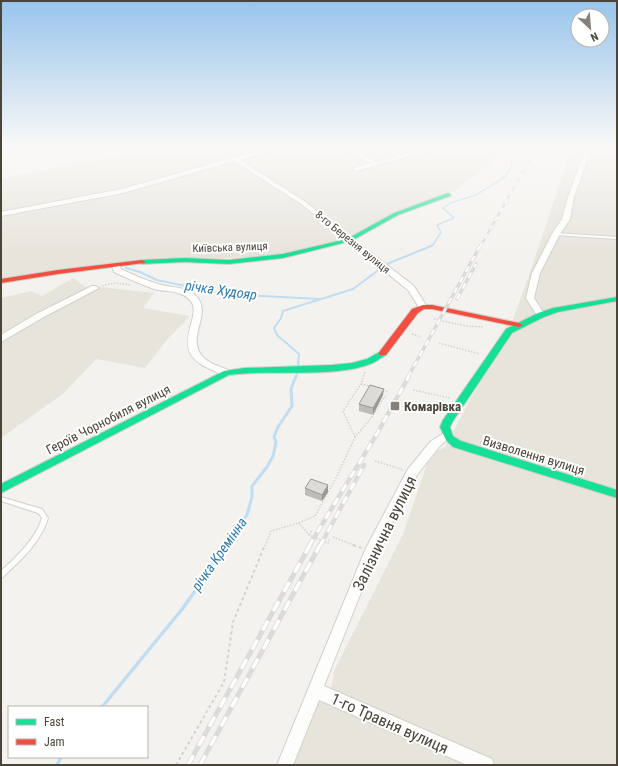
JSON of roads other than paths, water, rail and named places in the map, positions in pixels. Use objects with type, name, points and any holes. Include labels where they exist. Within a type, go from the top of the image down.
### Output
[{"type":"street","points":[[1,214],[123,191],[152,183]]},
{"type":"street","name":"8-го Березня вулиця","points":[[272,183],[302,202],[411,288],[423,307]]},
{"type":"street","points":[[541,315],[530,298],[536,273],[556,234],[566,219],[576,183]]},
{"type":"street","name":"Київська вулиця","points":[[1,281],[58,272],[163,261],[222,262],[257,260],[283,256],[349,240],[396,214],[448,195]]},
{"type":"street","points":[[116,266],[117,270],[141,281],[164,289],[183,292],[193,298],[198,307],[191,343],[196,354],[204,362],[227,373]]},
{"type":"street","points":[[1,339],[39,316],[95,288]]},
{"type":"street","points":[[447,435],[445,430],[446,424],[510,332],[518,326],[541,315],[556,310],[617,299]]},
{"type":"street","points":[[423,307],[432,306],[518,326]]},
{"type":"street","name":"Героїв Чорнобиля вулиця","points":[[1,489],[227,373],[252,369],[359,365],[373,360],[383,352],[415,311],[423,307]]},
{"type":"street","name":"Залізнична вулиця","points":[[285,765],[371,552],[412,472],[435,444],[447,435]]},
{"type":"street","name":"Визволення вулиця","points":[[447,435],[457,444],[617,494]]},
{"type":"street","name":"1-го Травня вулиця","points":[[315,690],[486,765]]},
{"type":"lane","points":[[556,234],[617,238]]},
{"type":"lane","points":[[1,499],[40,511],[45,518],[44,526],[16,560],[1,575]]},
{"type":"waterway","name":"річка Кремінна","points":[[428,247],[433,245],[441,232],[437,225],[454,218],[443,208],[450,203],[476,195],[496,183]]},
{"type":"waterway","name":"річка Кремінна","points":[[387,264],[431,246]]},
{"type":"waterway","name":"річка Худояр","points":[[126,268],[140,272],[157,280],[224,294],[319,299]]},
{"type":"waterway","name":"річка Кремінна","points":[[298,366],[299,354],[277,335],[274,328],[281,318],[283,311],[353,289],[380,269]]},
{"type":"waterway","name":"річка Кремінна","points":[[296,377],[298,371]]},
{"type":"waterway","name":"річка Кремінна","points":[[223,546],[247,515],[252,497],[252,486],[267,467],[273,456],[276,442],[274,437],[278,427],[292,406],[291,389],[296,376]]},
{"type":"waterway","name":"річка Кремінна","points":[[103,706],[183,608],[208,573],[217,554],[224,545]]},
{"type":"waterway","name":"річка Кремінна","points":[[57,765],[60,758]]},
{"type":"railway","points":[[480,247],[517,183]]},
{"type":"railway","points":[[408,377],[480,246]]},
{"type":"railway","points":[[457,299],[476,264]]},
{"type":"railway","points":[[309,546],[378,432],[409,376]]},
{"type":"railway","points":[[320,546],[364,465]]},
{"type":"railway","points":[[188,765],[310,545]]},
{"type":"railway","points":[[200,765],[320,545]]},
{"type":"place","name":"Комарівка","points":[[395,406]]}]
